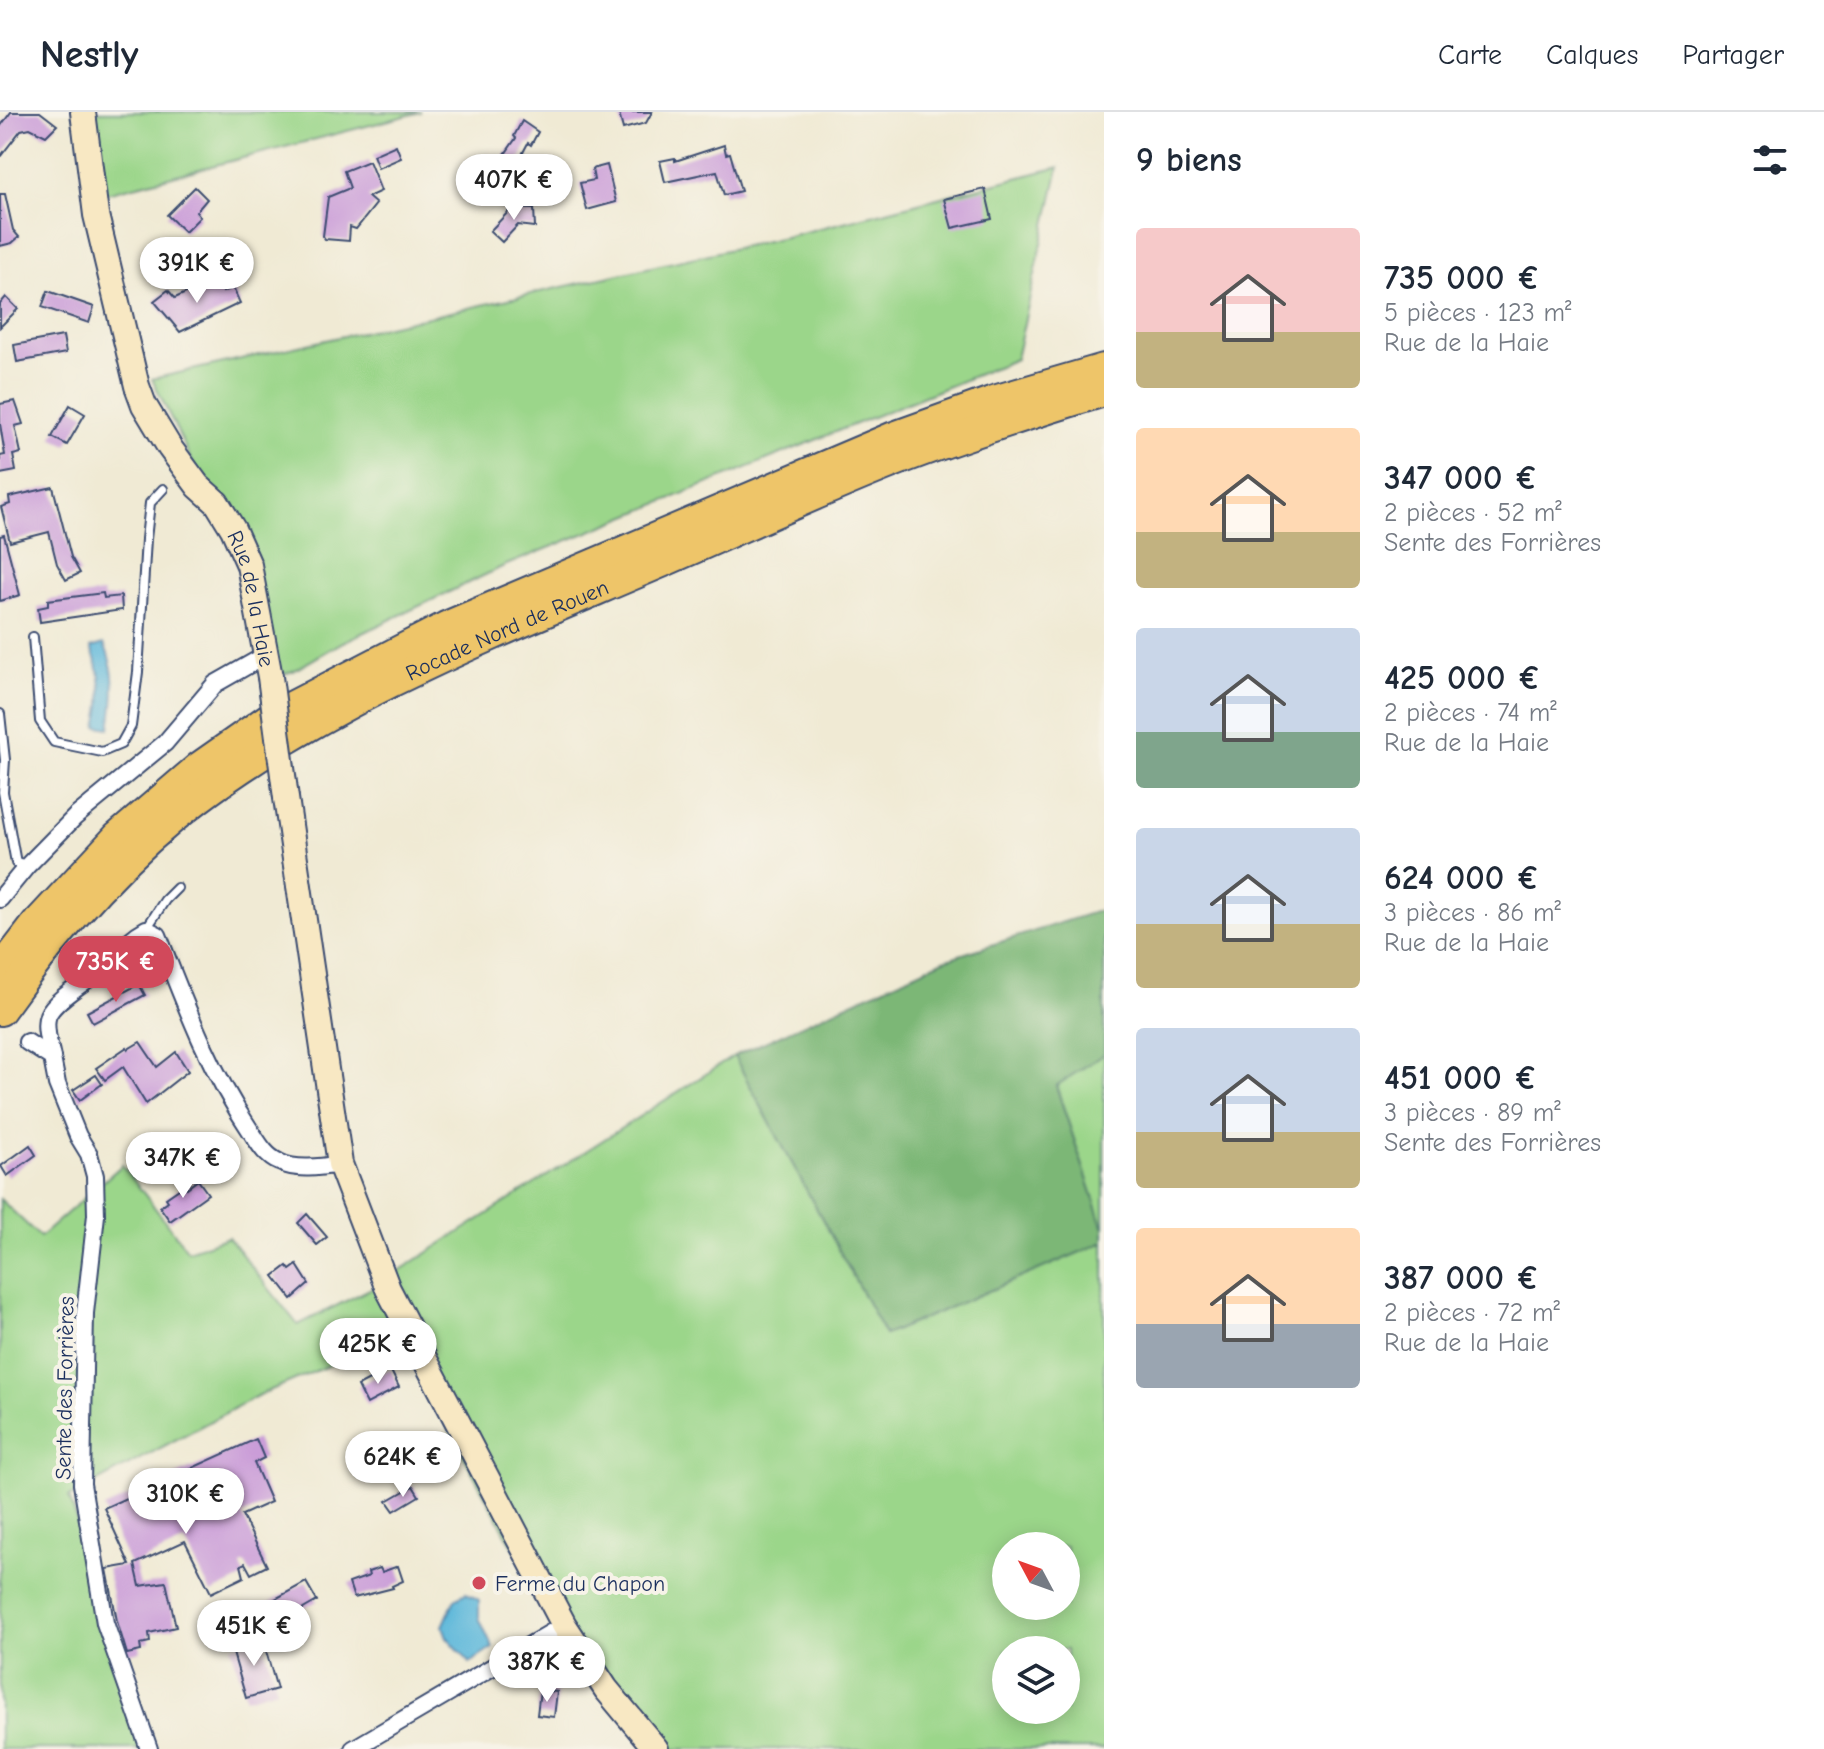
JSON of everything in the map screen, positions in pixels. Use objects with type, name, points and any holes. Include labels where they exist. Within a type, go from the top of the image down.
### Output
[{"type":"highway","name":"Rocade Nord de Rouen","points":[[0,972],[37,924],[117,838],[200,767],[270,718],[446,627],[879,443],[994,401],[1104,369]]},
{"type":"highway","name":"Rocade Nord de Rouen","points":[[0,1010],[53,937],[133,854],[196,799],[291,736],[352,701],[453,651],[905,457],[1010,419],[1104,391]]},
{"type":"street","name":"Rue de la Haie","points":[[83,112],[92,193],[134,376],[144,405],[198,486],[217,503],[249,565],[268,666],[340,1164],[388,1289],[564,1625],[606,1689],[656,1749]]},
{"type":"street","points":[[0,899],[75,817],[165,743],[215,684],[268,666]]},
{"type":"street","points":[[52,1058],[46,1024],[54,1006],[100,970],[133,936],[146,929],[158,935],[203,1050],[236,1109],[266,1153],[280,1164],[306,1168],[340,1164]]},
{"type":"street","points":[[27,1042],[52,1058]]},
{"type":"street","name":"Sente des Forrières","points":[[52,1058],[57,1084],[79,1138],[89,1154],[95,1176],[96,1215],[85,1313],[82,1484],[105,1623],[149,1749]]},
{"type":"street","points":[[353,1749],[564,1625]]},
{"type":"lane","points":[[33,637],[40,721],[54,742],[84,751],[102,752],[121,744],[131,726],[138,672],[150,503],[163,489]]},
{"type":"lane","points":[[0,714],[5,760],[3,792],[16,863],[27,866]]},
{"type":"lane","points":[[146,929],[177,888]]},
{"type":"green space","points":[[88,112],[421,112],[95,196]]},
{"type":"green space","points":[[1059,167],[1016,359],[504,566],[343,642],[293,671],[267,679],[247,575],[152,379],[789,236]]},
{"type":"green space","points":[[1104,909],[1104,1054],[1056,1086],[1104,1229],[1104,1242],[885,1335],[734,1056],[944,960]]},
{"type":"green space","points":[[1104,1054],[1104,1229],[1056,1085]]},
{"type":"green space","points":[[734,1056],[885,1335],[1104,1242],[1104,1749],[661,1749],[552,1618],[398,1336],[257,1396],[69,1497],[153,1749],[0,1749],[0,1199],[40,1237],[122,1165],[188,1251],[228,1237],[298,1325],[374,1287]]},
{"type":"water","points":[[104,644],[114,685],[110,728],[97,726],[101,686],[91,648]]},
{"type":"water","points":[[466,1593],[479,1600],[479,1618],[493,1648],[470,1663],[447,1637],[443,1626],[455,1599]]},
{"type":"building","points":[[11,112],[40,112],[57,125],[46,136],[30,128],[21,130],[0,157],[0,127]]},
{"type":"building","points":[[652,112],[646,123],[623,129],[619,114]]},
{"type":"building","points":[[522,121],[538,132],[531,145],[528,143],[507,183],[492,173],[516,138],[514,136]]},
{"type":"building","points":[[396,145],[401,158],[378,168],[373,155]]},
{"type":"building","points":[[724,145],[726,154],[730,153],[741,191],[724,195],[717,171],[665,182],[660,161],[675,158],[675,161]]},
{"type":"building","points":[[369,161],[381,191],[368,197],[376,204],[356,229],[350,227],[349,241],[325,239],[328,197],[350,188],[344,171]]},
{"type":"building","points":[[607,165],[616,202],[587,210],[580,183],[594,180],[592,169]]},
{"type":"building","points":[[195,187],[207,199],[196,212],[200,217],[185,232],[167,215]]},
{"type":"building","points":[[985,189],[992,219],[952,228],[944,199]]},
{"type":"building","points":[[0,194],[5,194],[13,230],[19,237],[12,243],[0,246]]},
{"type":"building","points":[[512,208],[534,209],[535,227],[518,225],[502,242],[490,231]]},
{"type":"building","points":[[217,279],[223,292],[233,288],[240,303],[180,332],[154,301],[168,290],[175,298]]},
{"type":"building","points":[[48,291],[94,307],[89,323],[42,307]]},
{"type":"building","points":[[6,297],[18,309],[0,327],[0,304]]},
{"type":"building","points":[[63,336],[66,353],[17,362],[14,345]]},
{"type":"building","points":[[15,401],[23,424],[15,426],[21,453],[13,455],[16,471],[0,474],[0,456],[5,455],[0,404]]},
{"type":"building","points":[[70,405],[85,414],[67,445],[52,437]]},
{"type":"building","points":[[53,487],[71,557],[80,573],[66,580],[57,564],[49,532],[10,542],[1,507],[10,504],[9,497]]},
{"type":"building","points":[[4,535],[20,595],[0,601],[0,536]]},
{"type":"building","points":[[103,593],[104,598],[121,596],[122,610],[40,622],[38,608],[48,606],[48,600]]},
{"type":"building","points":[[139,984],[145,995],[93,1023],[87,1012]]},
{"type":"building","points":[[140,1042],[157,1067],[176,1052],[188,1071],[146,1104],[123,1067],[105,1080],[96,1068]]},
{"type":"building","points":[[96,1075],[102,1084],[80,1100],[73,1090]]},
{"type":"building","points":[[30,1145],[36,1155],[7,1176],[1,1166]]},
{"type":"building","points":[[198,1180],[208,1194],[170,1221],[160,1207],[168,1201],[166,1198]]},
{"type":"building","points":[[307,1214],[327,1237],[317,1245],[298,1223]]},
{"type":"building","points":[[297,1265],[309,1284],[292,1299],[274,1276],[287,1266],[290,1270]]},
{"type":"building","points":[[390,1369],[399,1387],[367,1404],[358,1386]]},
{"type":"building","points":[[256,1439],[264,1458],[254,1463],[271,1502],[242,1515],[267,1566],[251,1574],[245,1563],[241,1565],[244,1577],[211,1593],[185,1541],[135,1564],[140,1586],[166,1582],[176,1627],[149,1633],[150,1642],[140,1644],[141,1651],[127,1654],[107,1569],[130,1565],[104,1508]]},
{"type":"building","points":[[413,1486],[419,1496],[394,1511],[387,1501]]},
{"type":"building","points":[[398,1566],[403,1581],[393,1588],[354,1598],[349,1583],[369,1576],[368,1572],[380,1568],[382,1572]]},
{"type":"building","points":[[306,1582],[317,1601],[279,1623],[268,1603]]},
{"type":"building","points":[[262,1637],[277,1689],[246,1698],[231,1646]]},
{"type":"building","points":[[540,1690],[557,1692],[554,1717],[537,1715]]},
{"type":"place","name":"Ferme du Chapon","points":[[479,1583]]}]
